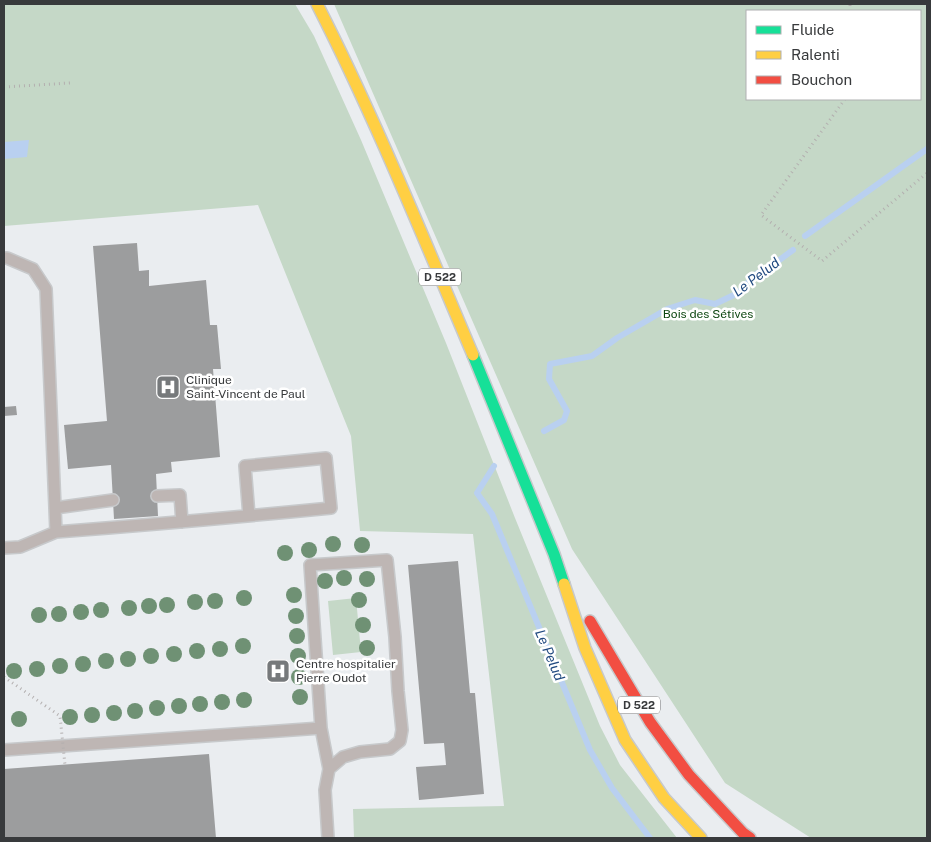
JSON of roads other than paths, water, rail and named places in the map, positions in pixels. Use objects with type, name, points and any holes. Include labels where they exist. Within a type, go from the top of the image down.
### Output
[{"type":"main road","name":"D 522","points":[[317,4],[347,63],[489,392],[554,554],[585,648],[625,740],[664,798],[701,838]]},
{"type":"main road","name":"D 522","points":[[554,554],[600,639],[650,722],[689,775],[743,833],[750,838]]},
{"type":"lane","points":[[4,258],[33,269],[46,289],[56,532]]},
{"type":"lane","points":[[4,548],[20,546],[56,532],[182,522],[250,516],[331,508],[326,458],[245,466],[250,516]]},
{"type":"lane","points":[[157,496],[180,495],[182,522]]},
{"type":"lane","points":[[55,508],[113,500]]},
{"type":"lane","points":[[328,838],[325,790],[329,769],[321,728],[310,565],[387,560],[402,730],[400,741],[390,749],[360,752],[343,757],[329,769]]},
{"type":"lane","points":[[4,750],[321,728]]},
{"type":"water","points":[[29,140],[27,157],[4,159],[4,142]]},
{"type":"waterway","name":"Le Pelud","points":[[805,236],[927,149]]},
{"type":"waterway","name":"Le Pelud","points":[[544,431],[564,420],[567,411],[549,379],[550,364],[592,356],[617,338],[667,309],[695,300],[715,304],[738,293],[756,274],[793,250]]},
{"type":"waterway","name":"Le Pelud","points":[[494,466],[477,493],[492,514],[590,750],[612,788],[650,838]]},
{"type":"place","name":"Clinique Saint-Vincent de Paul","points":[[168,387]]},
{"type":"place","name":"Centre hospitalier Pierre Oudot","points":[[278,671]]},
{"type":"park label","name":"Bois des Sétives","points":[[708,314]]}]
